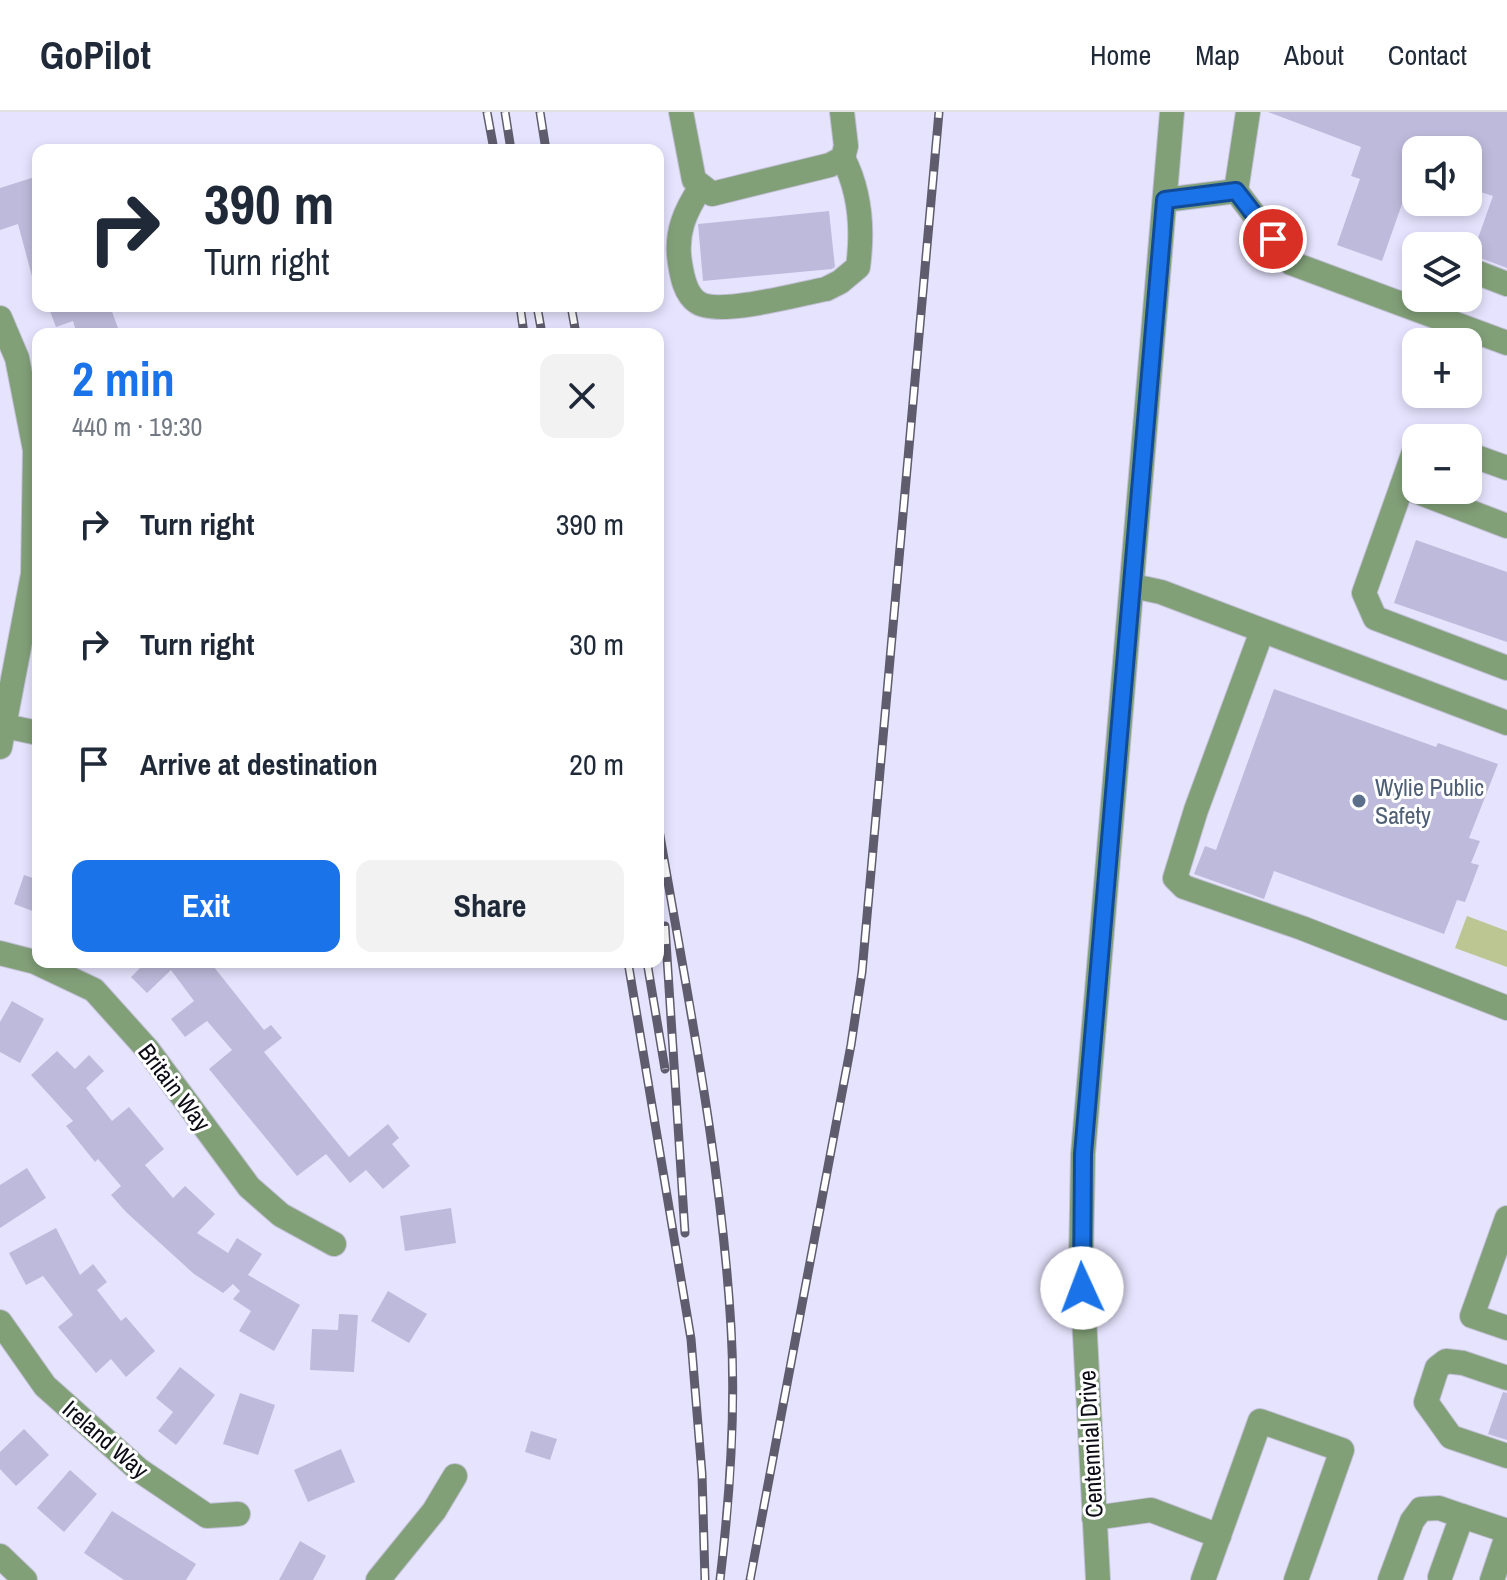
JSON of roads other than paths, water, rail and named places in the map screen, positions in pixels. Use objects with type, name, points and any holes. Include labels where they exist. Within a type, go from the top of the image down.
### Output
[{"type":"street","points":[[681,112],[694,180],[712,194],[830,165],[843,158]]},
{"type":"street","points":[[701,187],[683,217],[678,236],[682,278],[690,296],[698,303],[718,308],[826,289],[840,282],[858,267],[856,190],[843,158],[846,146],[842,112]]},
{"type":"street","name":"Centennial Drive","points":[[1098,1580],[1081,1260],[1083,1154],[1172,112]]},
{"type":"street","points":[[1248,112],[1236,191],[1291,263],[1402,298]]},
{"type":"street","points":[[1165,200],[1236,191]]},
{"type":"street","points":[[1482,274],[1507,284]]},
{"type":"street","points":[[1441,312],[1507,343]]},
{"type":"street","points":[[0,318],[17,358],[32,435]]},
{"type":"street","points":[[1482,459],[1507,468]]},
{"type":"street","points":[[1402,486],[1364,593],[1375,618],[1507,668]]},
{"type":"street","points":[[1449,504],[1507,526]]},
{"type":"street","points":[[32,579],[1,733],[32,733]]},
{"type":"street","points":[[1133,586],[1161,592],[1507,723]]},
{"type":"street","points":[[1262,631],[1191,823],[1175,878],[1184,887],[1302,928],[1507,1008]]},
{"type":"street","name":"Britain Way","points":[[0,953],[32,961]]},
{"type":"street","name":"Britain Way","points":[[48,968],[94,990],[148,1050],[249,1187],[281,1215],[334,1244]]},
{"type":"street","points":[[1507,1218],[1472,1316],[1507,1328]]},
{"type":"street","name":"Ireland Way","points":[[0,1322],[45,1386],[139,1470],[207,1516],[238,1514]]},
{"type":"street","points":[[1507,1378],[1463,1363],[1446,1361],[1437,1368],[1426,1402],[1451,1437],[1507,1456]]},
{"type":"street","points":[[1203,1580],[1260,1421],[1342,1450],[1296,1580]]},
{"type":"street","points":[[378,1580],[434,1511],[455,1476]]},
{"type":"street","points":[[1390,1580],[1412,1521],[1421,1509],[1439,1508],[1507,1534],[1492,1580]]},
{"type":"street","points":[[1094,1518],[1151,1510],[1219,1536]]},
{"type":"street","points":[[1440,1577],[1462,1516]]},
{"type":"street","points":[[0,1556],[25,1580]]},
{"type":"railway","points":[[487,112],[493,144]]},
{"type":"railway","points":[[505,112],[510,144]]},
{"type":"railway","points":[[540,112],[545,144]]},
{"type":"railway","points":[[750,1580],[851,1045],[862,972],[939,112]]},
{"type":"railway","points":[[521,312],[523,328]]},
{"type":"railway","points":[[538,312],[541,328]]},
{"type":"railway","points":[[572,312],[575,328]]},
{"type":"railway","points":[[664,859],[711,1137],[731,1327],[732,1422],[720,1580]]},
{"type":"railway","points":[[665,926],[685,1233]]},
{"type":"railway","points":[[629,968],[691,1339],[702,1474],[705,1580]]},
{"type":"railway","points":[[648,968],[665,1069]]},
{"type":"place","name":"Wylie Public Safety","points":[[1359,801]]}]
